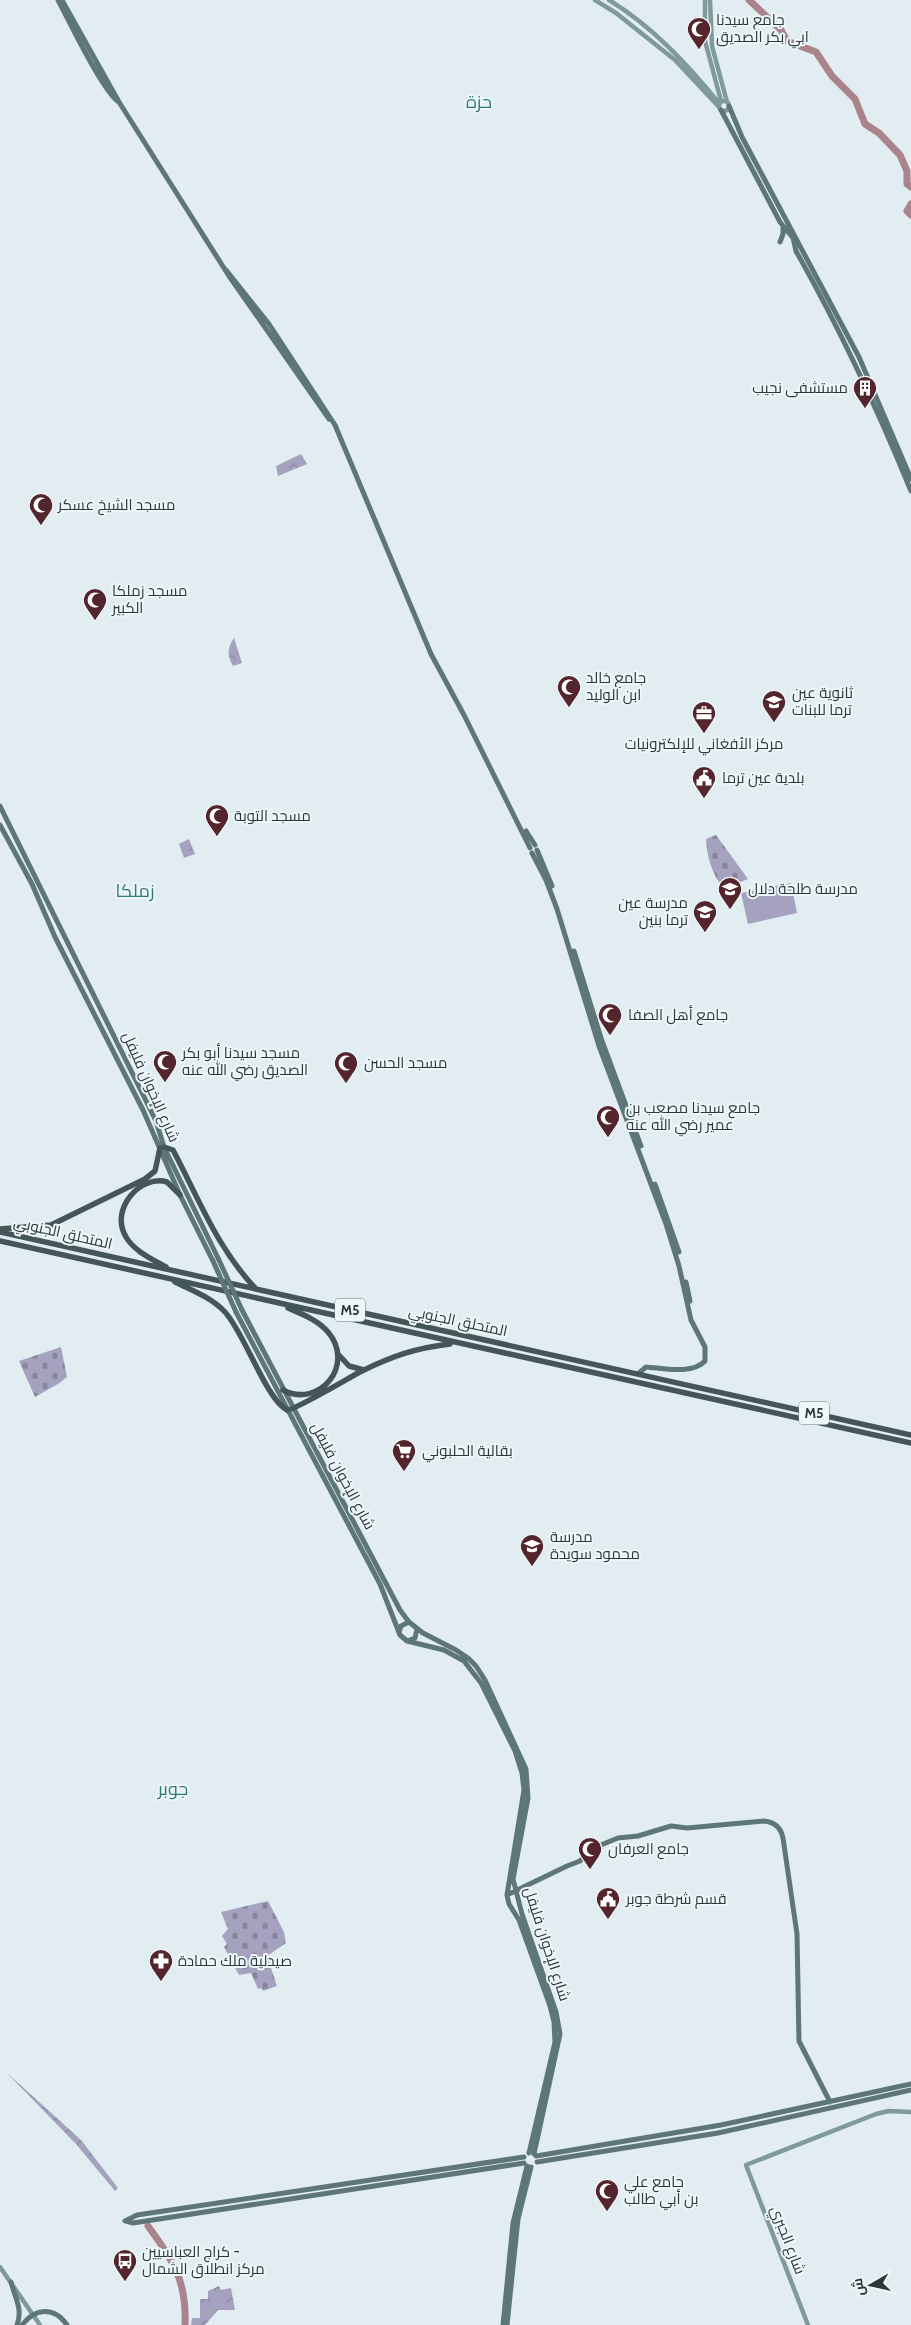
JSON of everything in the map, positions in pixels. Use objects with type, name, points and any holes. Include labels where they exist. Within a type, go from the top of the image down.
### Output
[{"type":"highway","points":[[0,1230],[50,1225],[145,1179],[155,1171],[162,1147],[173,1150],[222,1248],[256,1289]]},
{"type":"highway","points":[[172,1270],[131,1244],[122,1229],[121,1216],[127,1200],[140,1189],[155,1182],[167,1182],[180,1195]]},
{"type":"highway","name":"المتحلق الجنوبي","points":[[0,1230],[256,1289],[718,1390],[911,1435]]},
{"type":"highway","name":"المتحلق الجنوبي","points":[[0,1241],[911,1443]]},
{"type":"highway","points":[[164,1277],[210,1300],[225,1312],[237,1328],[274,1398],[290,1409],[364,1370],[413,1349],[454,1343]]},
{"type":"highway","points":[[278,1302],[322,1325],[332,1338],[338,1354],[349,1366],[364,1370]]},
{"type":"highway","points":[[283,1390],[290,1394],[303,1396],[323,1386],[336,1374],[338,1354]]},
{"type":"main road","points":[[58,0],[119,102],[226,270],[268,324],[335,425],[431,654],[464,715],[475,730],[545,872],[602,1054],[671,1238],[693,1325],[705,1347],[705,1361],[700,1366],[688,1368],[646,1367],[639,1373]]},
{"type":"main road","points":[[62,0],[73,23]]},
{"type":"main road","points":[[595,0],[616,13],[675,60],[726,110],[728,104]]},
{"type":"main road","points":[[608,0],[654,33],[681,59],[720,105],[783,226],[793,238],[795,249],[803,258]]},
{"type":"main road","points":[[705,0],[705,41],[720,105]]},
{"type":"main road","points":[[710,0],[712,46],[728,104],[742,137],[803,258],[841,328],[911,479]]},
{"type":"main road","points":[[720,105],[728,104]]},
{"type":"main road","points":[[780,242],[783,226]]},
{"type":"main road","points":[[876,401],[911,491]]},
{"type":"main road","name":"شارع الإخوان فليفل","points":[[0,806],[156,1121],[162,1147],[180,1195],[216,1260]]},
{"type":"main road","name":"شارع الإخوان فليفل","points":[[0,825],[32,884],[55,937],[162,1147],[239,1311],[393,1604],[417,1629],[470,1660],[485,1680],[515,1751],[524,1782],[507,1895],[511,1907],[519,1920],[558,2018],[557,2043],[534,2156]]},
{"type":"main road","name":"شارع الإخوان فليفل","points":[[239,1311],[283,1390],[290,1409]]},
{"type":"main road","name":"شارع الإخوان فليفل","points":[[393,1604],[399,1632],[407,1641],[444,1650],[464,1661],[481,1683],[522,1756],[528,1779],[528,1798],[513,1875],[538,1967]]},
{"type":"main road","points":[[399,1632],[403,1624],[410,1622]]},
{"type":"main road","points":[[407,1641],[415,1638],[417,1629]]},
{"type":"main road","points":[[507,1895],[517,1892],[580,1861],[591,1848],[620,1837],[638,1836],[673,1826],[687,1828],[764,1821],[775,1825],[781,1830],[783,1838],[797,1928],[799,1967],[798,2041],[830,2102]]},
{"type":"main road","points":[[511,1907],[520,1905]]},
{"type":"main road","points":[[503,2325],[527,2165],[534,2156],[721,2125],[911,2084]]},
{"type":"main road","points":[[527,2165],[133,2223],[125,2221],[137,2215],[340,2183],[524,2157],[718,2133],[911,2090]]},
{"type":"main road","name":"شارع الجبري","points":[[808,2325],[746,2164],[876,2114],[888,2111],[911,2112]]},
{"type":"main road","points":[[524,2157],[527,2165]]},
{"type":"main road","points":[[207,2205],[208,2212]]},
{"type":"main road","points":[[0,2267],[40,2325]]},
{"type":"main road","points":[[10,2282],[20,2309],[17,2325]]},
{"type":"main road","points":[[507,2325],[508,2286]]},
{"type":"main road","points":[[22,2325],[32,2314],[45,2312],[56,2315],[67,2325]]},
{"type":"green space","points":[[301,454],[307,464],[278,476],[276,466]]},
{"type":"green space","points":[[234,638],[242,663],[233,666],[229,652]]},
{"type":"green space","points":[[716,835],[748,879],[731,886],[722,886],[718,881],[712,869],[706,839]]},
{"type":"green space","points":[[189,839],[195,854],[184,858],[179,844]]},
{"type":"green space","points":[[791,883],[797,913],[748,924],[741,893]]},
{"type":"green space","points":[[61,1347],[67,1377],[35,1397],[19,1361]]},
{"type":"green space","points":[[268,1901],[284,1932],[286,1943],[267,1956],[277,1986],[263,1991],[261,1988],[258,1989],[251,1973],[239,1975],[224,1947],[227,1944],[222,1936],[228,1929],[221,1912]]},
{"type":"green space","points":[[6,2072],[81,2140],[118,2188],[115,2191],[76,2144]]},
{"type":"green space","points":[[219,2286],[221,2290],[231,2288],[235,2310],[218,2310],[205,2325],[191,2325],[192,2318],[200,2318],[200,2299],[208,2299],[208,2291]]},
{"type":"waterway","points":[[749,0],[781,30],[787,41],[816,52],[832,76],[855,99],[865,124],[879,133],[900,155],[907,171],[907,184],[911,187]]},
{"type":"waterway","points":[[911,204],[907,211],[911,215]]},
{"type":"waterway","points":[[148,2226],[165,2250],[177,2272],[184,2296],[185,2325]]},
{"type":"place","name":"جامع سيدنا ابي بكر الصديق","points":[[699,50]]},
{"type":"place","name":"مستشفى نجيب","points":[[865,409]]},
{"type":"place","name":"مسجد الشيخ عسكر","points":[[41,526]]},
{"type":"place","name":"مسجد زملكا الكبير","points":[[95,621]]},
{"type":"place","name":"جامع خالد ابن الوليد","points":[[569,708]]},
{"type":"place","name":"ثانوية عين ترما للبنات","points":[[774,723]]},
{"type":"place","name":"مركز الأفغاني للإلكترونيات","points":[[704,734]]},
{"type":"place","name":"بلدية عين ترما","points":[[704,799]]},
{"type":"place","name":"مسجد التوبة","points":[[217,837]]},
{"type":"place","name":"مدرسة طلحة دلال","points":[[730,910]]},
{"type":"place","name":"مدرسة عين ترما بنين","points":[[705,933]]},
{"type":"place","name":"جامع أهل الصفا","points":[[610,1036]]},
{"type":"place","name":"مسجد سيدنا أبو بكر الصديق رضي الله عنه","points":[[165,1083]]},
{"type":"place","name":"مسجد الحسن","points":[[346,1084]]},
{"type":"place","name":"جامع سيدنا مصعب بن عمير رضي الله عنه","points":[[608,1138]]},
{"type":"place","name":"بقالية الحلبوني","points":[[404,1472]]},
{"type":"place","name":"مدرسة محمود سويدة","points":[[532,1567]]},
{"type":"place","name":"جامع العرفان","points":[[590,1870]]},
{"type":"place","name":"قسم شرطة جوبر","points":[[608,1920]]},
{"type":"place","name":"صيدلية ملك حمادة","points":[[161,1982]]},
{"type":"place","name":"جامع علي بن أبي طالب","points":[[607,2212]]},
{"type":"place","name":"كراج العباسيين - مركز انطلاق الشمال","points":[[125,2282]]},
{"type":"district","name":"حزة","points":[[479,102]]},
{"type":"district","name":"زملكا","points":[[135,891]]},
{"type":"district","name":"جوبر","points":[[173,1789]]}]
